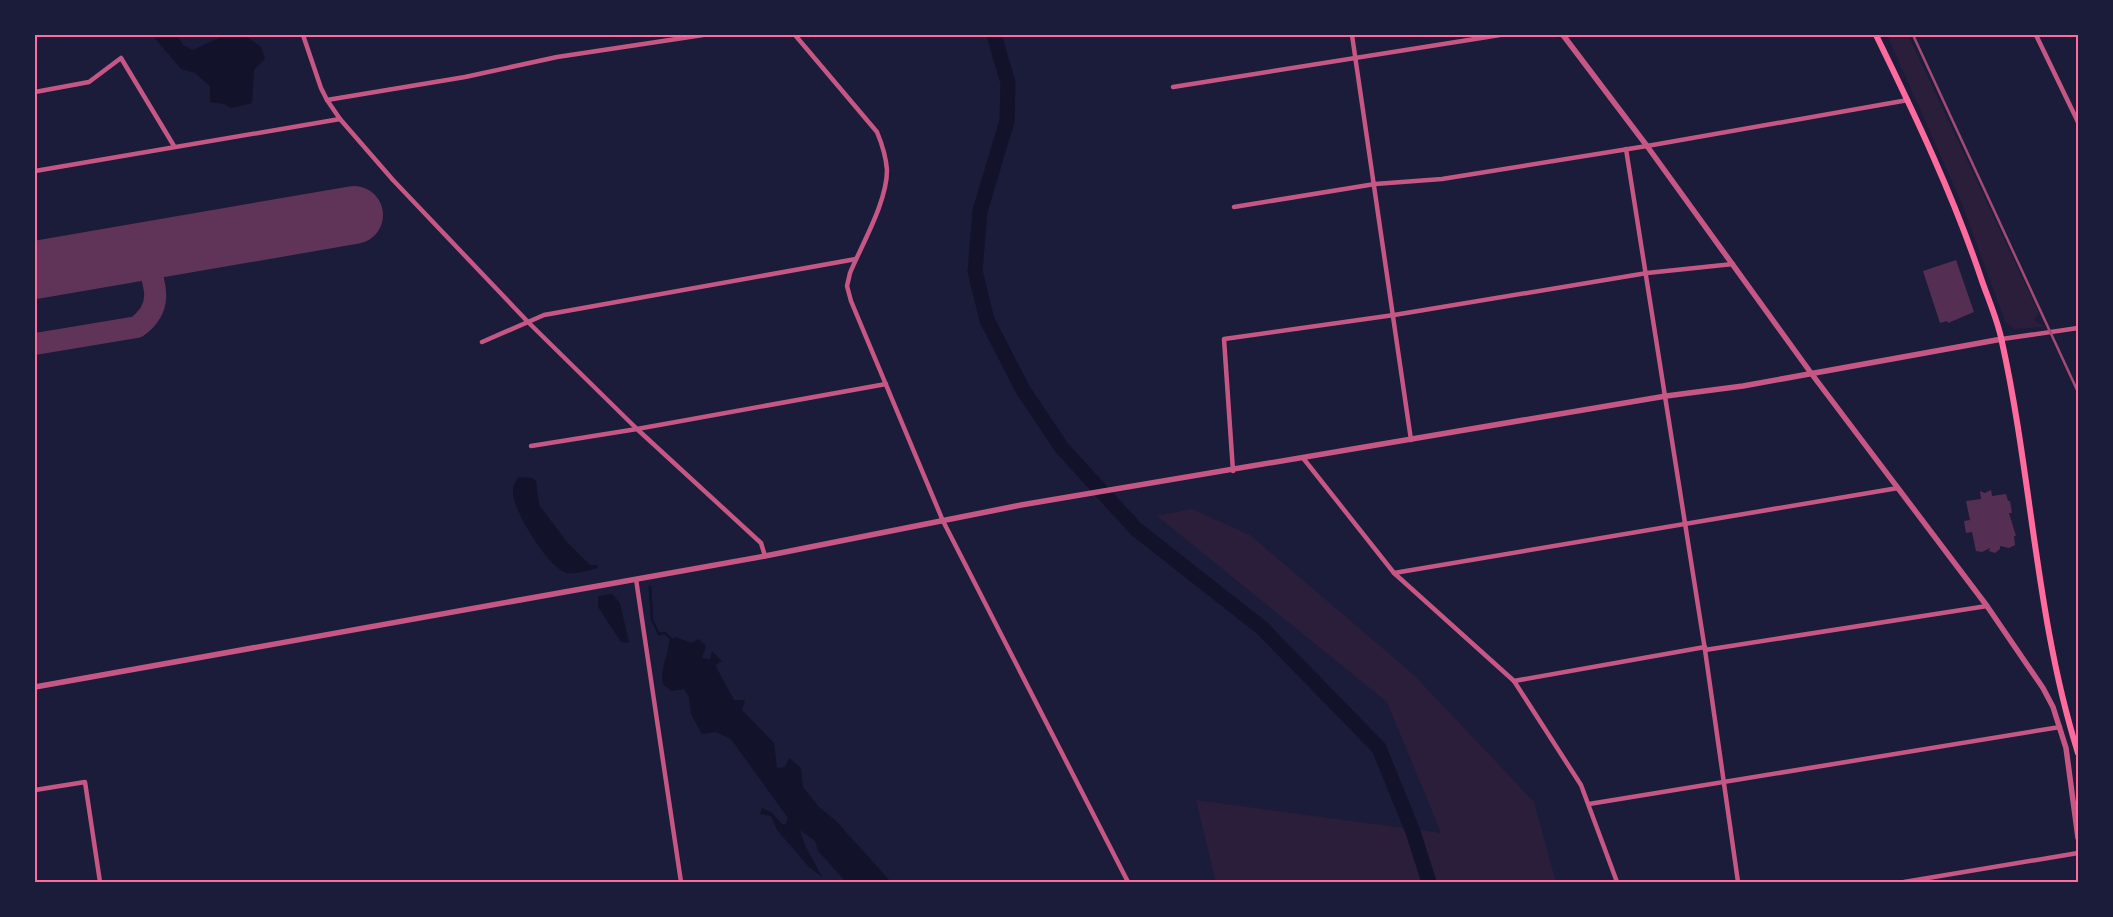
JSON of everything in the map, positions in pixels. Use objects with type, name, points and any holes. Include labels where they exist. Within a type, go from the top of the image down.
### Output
[{"type":"main road","points":[[1876,35],[1908,100],[1971,249],[2002,339],[2021,434],[2061,698],[2078,753]]},
{"type":"street","points":[[303,35],[327,100],[340,119],[393,180],[528,322],[637,429],[760,543],[764,556]]},
{"type":"street","points":[[327,100],[465,77],[557,57],[704,35]]},
{"type":"street","points":[[795,35],[877,132],[884,152],[887,170],[884,192],[856,259],[848,286],[851,301],[943,521],[1128,882]]},
{"type":"street","points":[[1352,35],[1411,440]]},
{"type":"street","points":[[1173,87],[1500,35]]},
{"type":"street","points":[[1563,35],[1647,146],[1811,373],[1987,606],[2044,688],[2060,728],[2069,762],[2078,838]]},
{"type":"street","points":[[2036,35],[2078,122]]},
{"type":"street","points":[[35,92],[89,82],[121,58],[174,146]]},
{"type":"street","points":[[1234,207],[1375,184],[1442,179],[1626,150],[1908,100]]},
{"type":"street","points":[[35,170],[340,119]]},
{"type":"street","points":[[1626,150],[1705,649],[1738,882]]},
{"type":"street","points":[[482,342],[544,314],[856,259]]},
{"type":"street","points":[[1233,471],[1224,339],[1394,315],[1646,273],[1733,264]]},
{"type":"street","points":[[35,687],[764,556],[1021,505],[1214,472],[1233,471],[1666,396],[1743,386],[2002,339],[2078,328]]},
{"type":"street","points":[[531,446],[886,384]]},
{"type":"street","points":[[1302,458],[1394,573],[1514,682],[1566,759],[1589,804],[1617,882]]},
{"type":"street","points":[[1394,573],[1898,488]]},
{"type":"street","points":[[636,579],[681,882]]},
{"type":"street","points":[[1514,682],[1705,649],[1987,606]]},
{"type":"street","points":[[1589,804],[2060,728]]},
{"type":"street","points":[[35,790],[86,782],[100,882]]},
{"type":"street","points":[[1904,882],[2078,854]]},
{"type":"shaded area","points":[[152,35],[177,35],[183,45],[193,50],[225,35],[244,35],[261,47],[265,59],[254,70],[252,103],[231,108],[224,104],[210,102],[210,86],[195,73],[181,69]]},
{"type":"shaded area","points":[[1887,35],[1908,35],[2039,313],[2034,320],[2045,327],[2014,329],[2005,321],[1962,204]]},
{"type":"shaded area","points":[[519,477],[532,478],[536,481],[539,505],[568,543],[590,565],[597,565],[598,568],[578,573],[567,573],[559,569],[541,550],[524,524],[514,499],[514,485]]},
{"type":"shaded area","points":[[1192,509],[1250,535],[1414,675],[1534,802],[1556,882],[1216,882],[1196,800],[1441,833],[1387,702],[1157,516]]},
{"type":"shaded area","points":[[612,594],[620,603],[629,643],[621,642],[598,607],[598,596]]},
{"type":"shaded area","points":[[676,637],[691,643],[699,639],[706,646],[702,658],[710,659],[712,651],[722,661],[715,665],[734,700],[745,700],[742,710],[774,743],[777,768],[785,767],[789,758],[801,768],[803,787],[819,807],[837,822],[891,882],[846,882],[818,851],[815,841],[800,830],[805,845],[822,877],[809,867],[777,830],[771,816],[760,814],[762,808],[771,812],[782,824],[786,824],[788,818],[731,739],[716,732],[702,734],[691,714],[689,697],[684,689],[671,691],[663,684],[663,667],[669,641]]},
{"type":"building","points":[[1956,260],[1974,312],[1948,323],[1947,321],[1940,323],[1923,271]]},
{"type":"building","points":[[1991,490],[1992,496],[2006,494],[2008,501],[2010,501],[2012,513],[2009,513],[2016,536],[2014,536],[2015,545],[2009,548],[2000,546],[2000,549],[1995,553],[1989,551],[1990,548],[1982,552],[1976,551],[1972,532],[1966,533],[1964,521],[1970,520],[1966,501],[1981,499],[1980,491],[1985,493]]},
{"type":"waterway","points":[[994,35],[1008,83],[1007,121],[980,211],[975,271],[987,320],[1023,390],[1062,448],[1136,529],[1262,628],[1379,748],[1413,832],[1429,882]]},
{"type":"waterway","points":[[650,587],[652,620],[659,634],[665,633],[672,640]]},
{"type":"taxiway","points":[[35,344],[137,327],[146,319],[155,301],[154,282],[144,251]]},
{"type":"runway","points":[[35,270],[354,215]]},
{"type":"railway","points":[[1913,35],[2078,392]]}]
